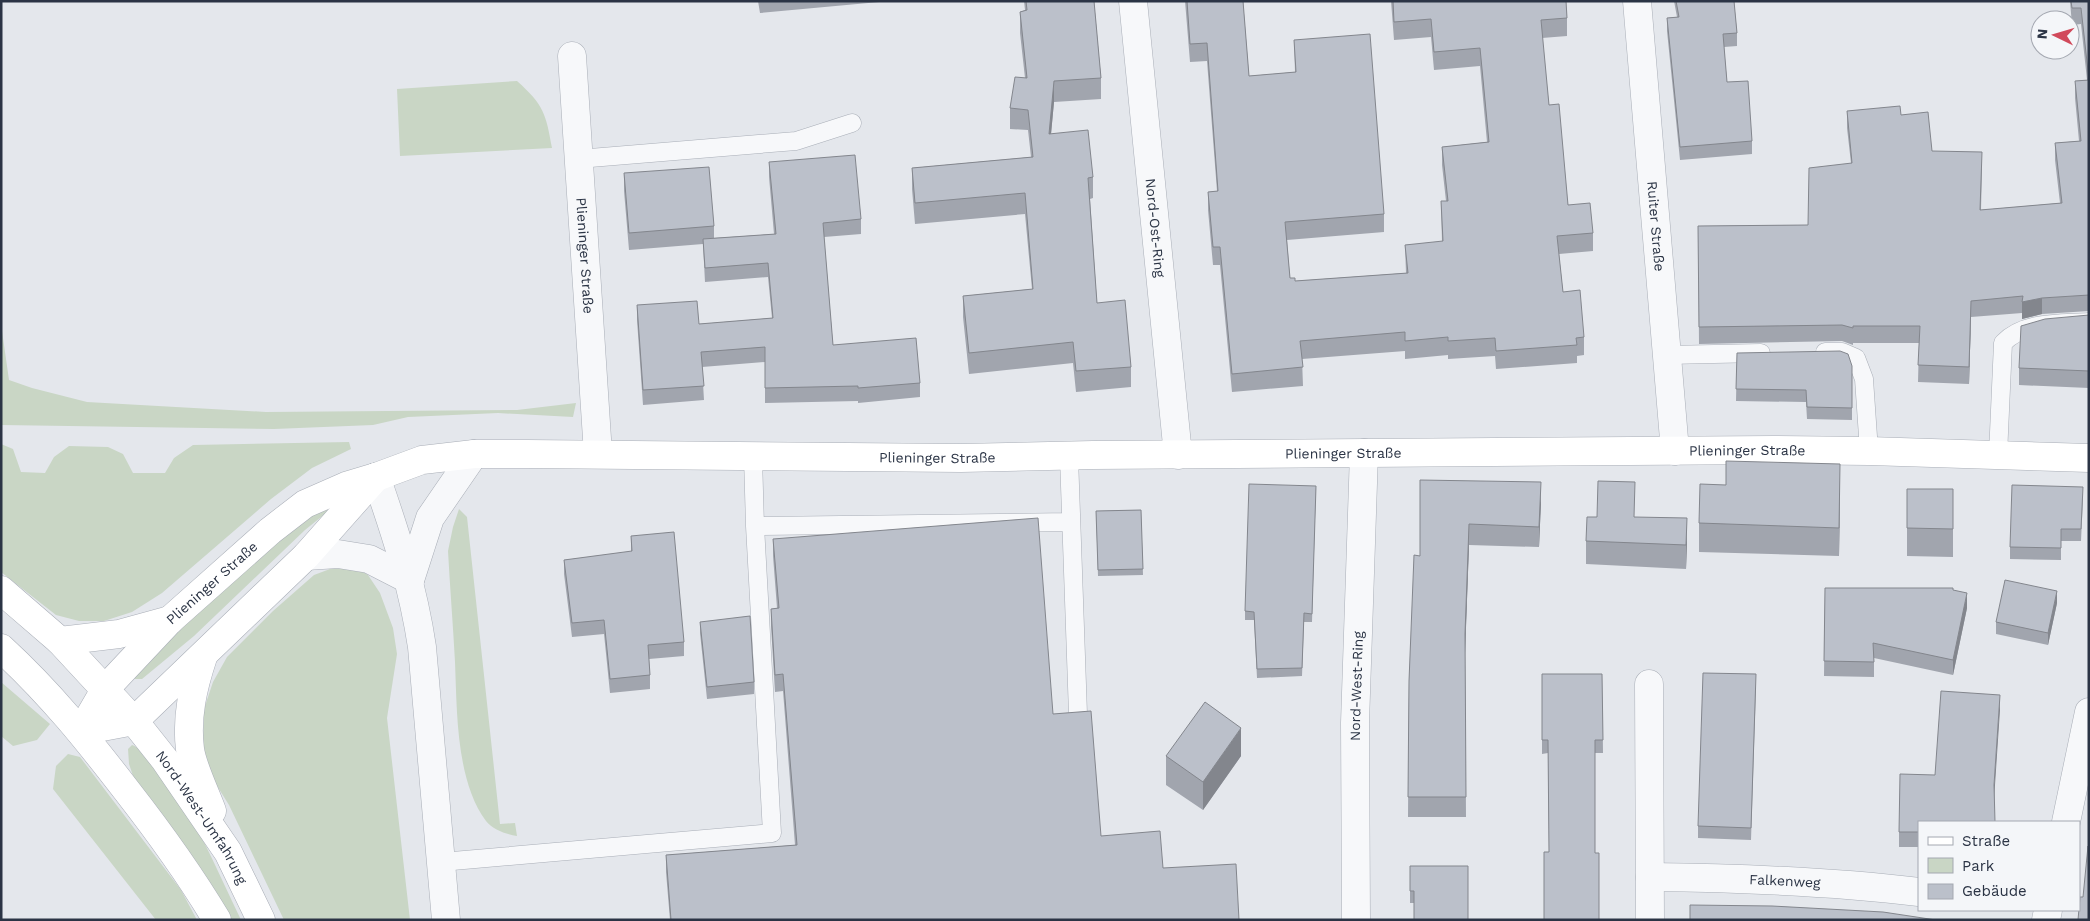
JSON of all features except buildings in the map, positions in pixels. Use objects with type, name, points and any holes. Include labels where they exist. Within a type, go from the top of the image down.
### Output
[{"type":"main road","name":"Plieninger Straße","points":[[81,731],[106,688],[170,620],[249,550],[305,504],[346,486],[422,460],[474,454],[753,457],[1069,457],[1675,451],[1869,451],[2089,458]]},
{"type":"main road","name":"Plieninger Straße","points":[[134,721],[306,556],[376,477]]},
{"type":"main road","name":"Nord-West-Umfahrung","points":[[1,590],[60,641],[106,688],[134,721],[164,760],[228,852],[261,920]]},
{"type":"main road","points":[[60,641],[119,634],[170,620]]},
{"type":"main road","points":[[1,648],[44,688],[81,731],[144,813],[198,888],[217,920]]},
{"type":"main road","points":[[204,654],[193,688],[190,750],[228,852]]},
{"type":"main road","points":[[81,731],[134,721]]},
{"type":"street","name":"Nord-Ost-Ring","points":[[1134,1],[1178,455]]},
{"type":"street","name":"Ruiter Straße","points":[[1637,1],[1675,451]]},
{"type":"street","name":"Plieninger Straße","points":[[572,56],[598,454]]},
{"type":"street","name":"Nord-West-Ring","points":[[1356,920],[1355,723],[1364,453]]},
{"type":"street","points":[[410,580],[430,518],[474,454]]},
{"type":"street","points":[[376,477],[410,580],[416,607],[422,646],[446,920]]},
{"type":"street","points":[[306,556],[338,554],[369,559],[410,580]]},
{"type":"street","points":[[1649,684],[1650,920]]},
{"type":"street","points":[[2066,821],[2089,712]]},
{"type":"street","name":"Falkenweg","points":[[1650,877],[1810,881],[1918,892]]},
{"type":"lane","points":[[578,159],[796,141],[852,123]]},
{"type":"lane","points":[[1998,455],[2003,343],[2012,334],[2024,328],[2089,322]]},
{"type":"lane","points":[[1812,352],[1842,352],[1856,358],[1864,379],[1869,451]]},
{"type":"lane","points":[[1667,355],[1782,353]]},
{"type":"lane","points":[[441,862],[772,833],[753,457]]},
{"type":"lane","points":[[1069,457],[1078,714]]},
{"type":"lane","points":[[755,526],[1071,522]]},
{"type":"green space","points":[[517,81],[533,97],[542,111],[548,127],[552,148],[400,156],[397,89]]},
{"type":"green space","points":[[1,324],[9,380],[87,402],[266,412],[517,410],[576,403],[573,417],[498,413],[408,417],[373,425],[274,429],[1,425]]},
{"type":"green space","points":[[349,442],[351,449],[312,468],[271,499],[162,593],[132,612],[104,621],[79,621],[56,615],[1,572],[1,444],[13,449],[21,472],[45,473],[54,457],[69,446],[108,447],[123,454],[133,473],[165,473],[174,458],[193,445]]},
{"type":"green space","points":[[328,499],[336,505],[305,530],[194,636],[142,679],[135,679],[132,674],[237,575]]},
{"type":"green space","points":[[459,509],[467,517],[500,824],[515,823],[517,836],[500,831],[486,821],[476,805],[469,786],[460,745],[448,551]]},
{"type":"green space","points":[[338,566],[357,568],[368,575],[380,593],[393,628],[397,654],[387,718],[410,920],[284,920],[229,805],[214,781],[203,748],[204,709],[213,682],[227,657],[273,611],[314,575]]},
{"type":"green space","points":[[1,682],[50,724],[37,740],[13,746],[1,736]]},
{"type":"green space","points":[[132,745],[140,750],[160,772],[190,818],[203,840],[241,920],[226,920],[140,796],[129,764],[128,749]]},
{"type":"green space","points":[[68,754],[80,757],[181,890],[197,920],[156,920],[53,789],[56,766]]}]
